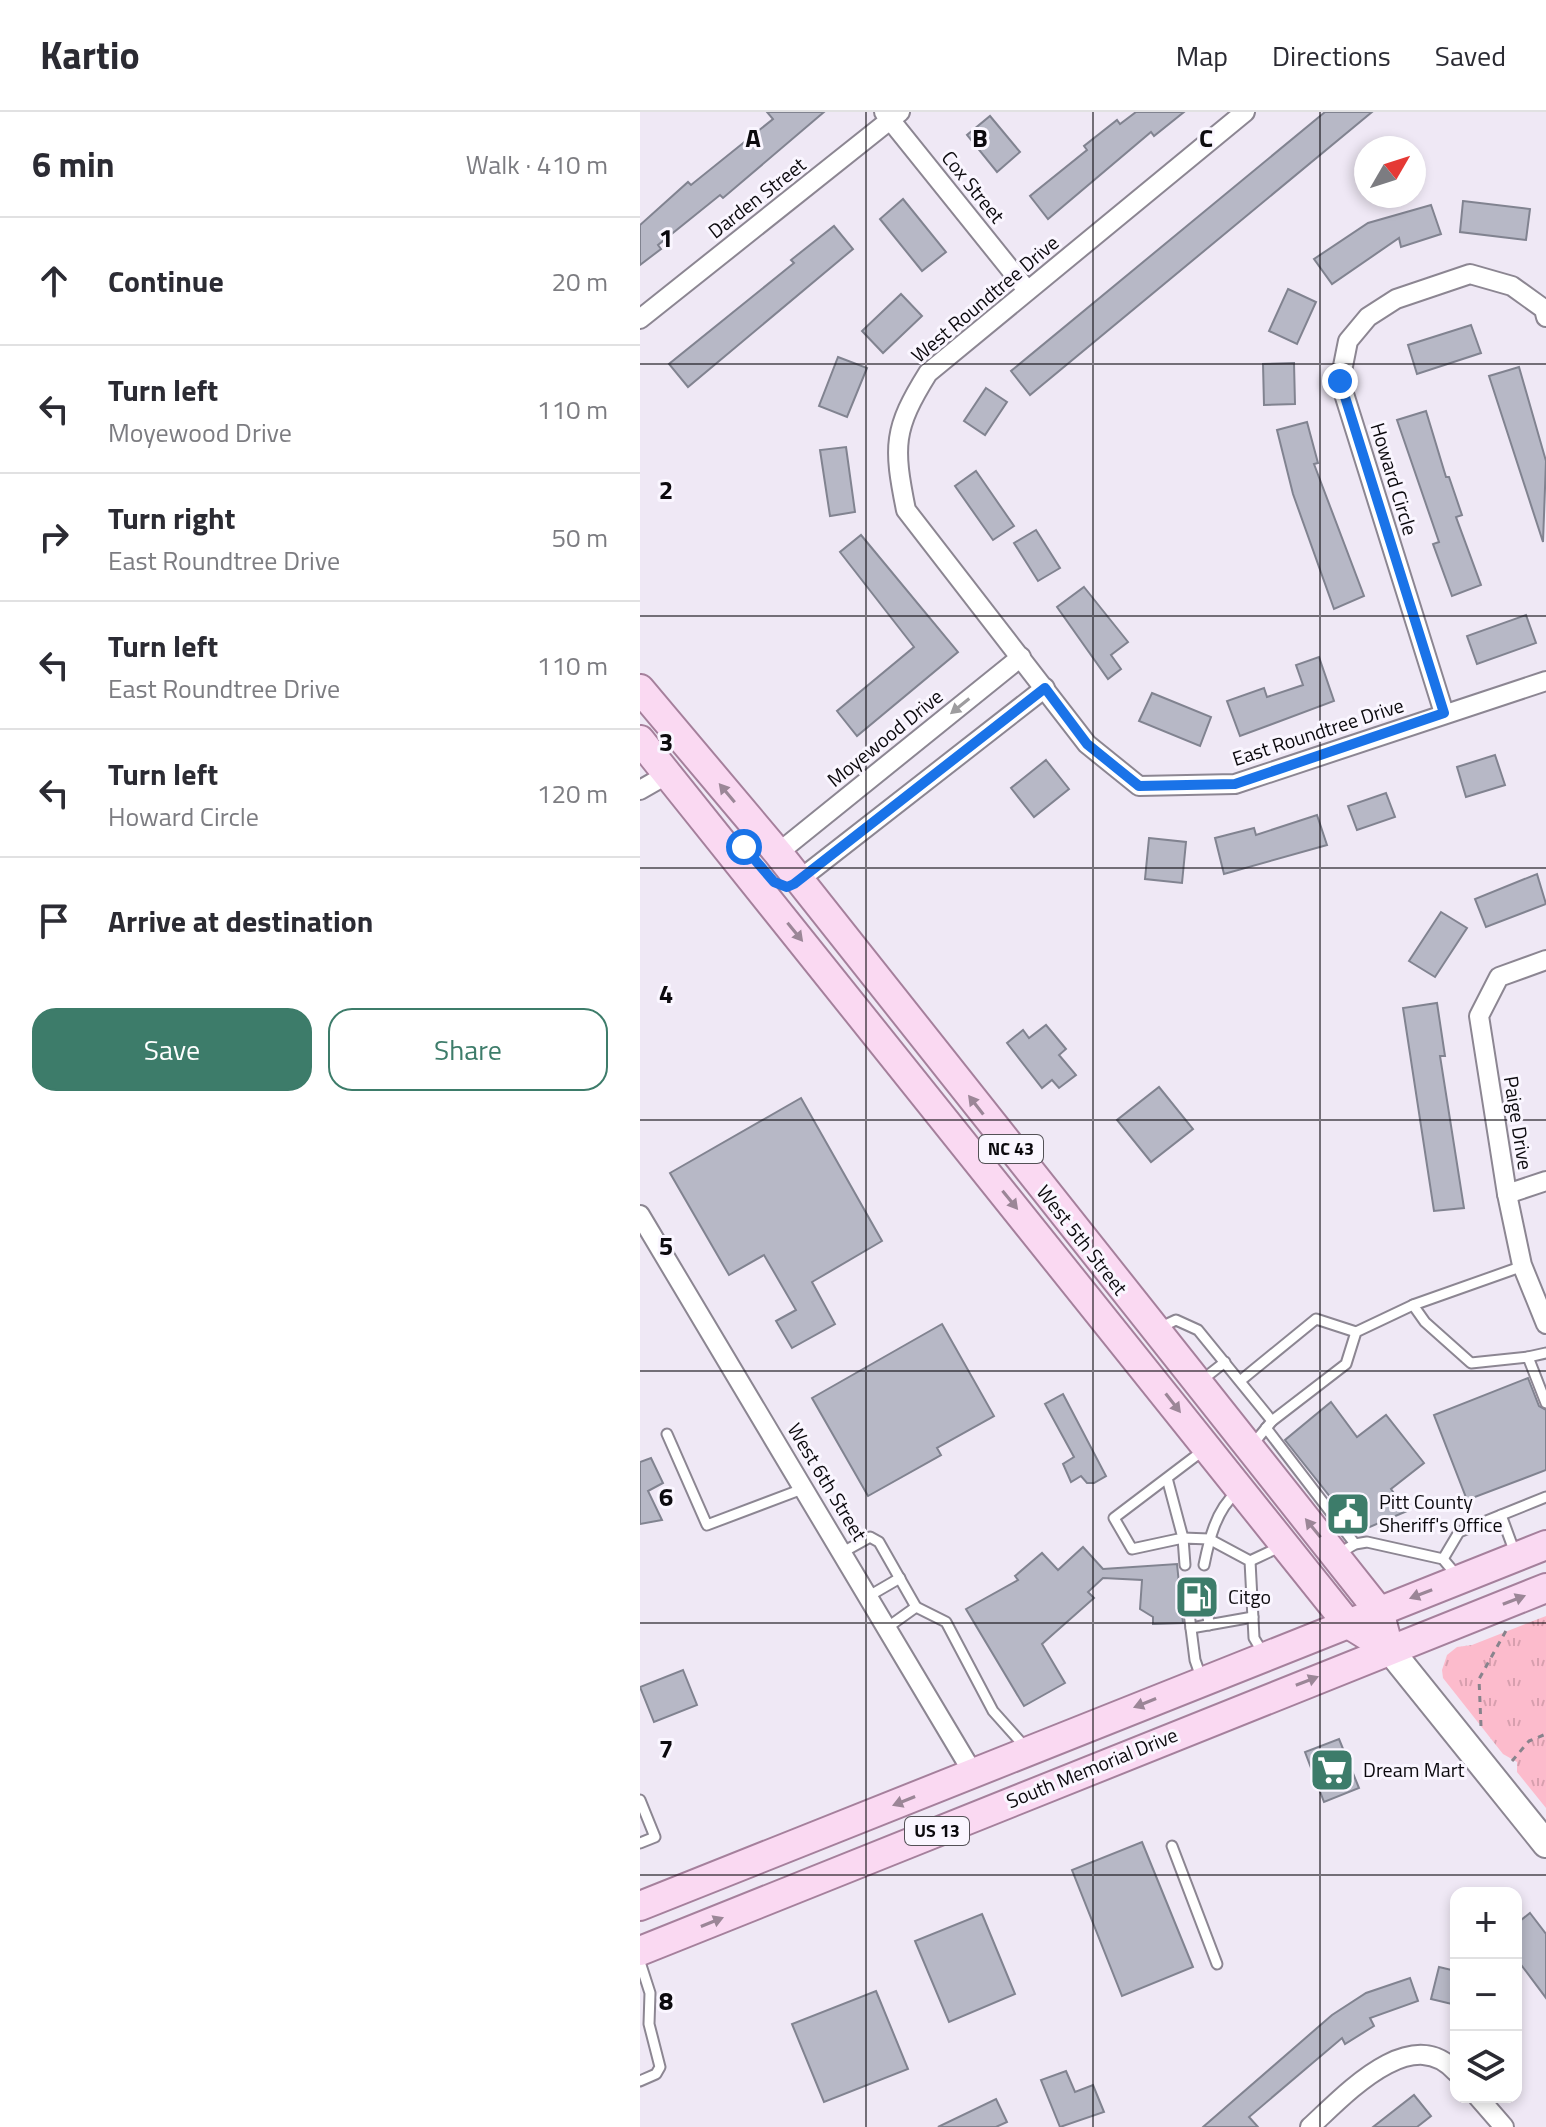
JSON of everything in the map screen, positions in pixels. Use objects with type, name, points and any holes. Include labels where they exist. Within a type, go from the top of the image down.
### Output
[{"type":"main road","name":"West 5th Street","points":[[641,699],[778,853],[1197,1384],[1262,1433],[1290,1480],[1345,1550],[1379,1611],[1389,1649]]},
{"type":"main road","points":[[641,699],[774,882],[787,887],[799,880]]},
{"type":"main road","name":"West 5th Street","points":[[640,740],[1347,1623],[1389,1649],[1546,1844]]},
{"type":"main road","name":"South Memorial Drive","points":[[640,1906],[1379,1611],[1451,1569],[1516,1557],[1546,1545]]},
{"type":"main road","name":"South Memorial Drive","points":[[640,1951],[1546,1588]]},
{"type":"street","name":"West Roundtree Drive","points":[[1045,688],[906,510],[897,464],[902,414],[928,373],[1245,112]]},
{"type":"street","name":"Cox Street","points":[[891,115],[1027,290]]},
{"type":"street","name":"Darden Street","points":[[640,319],[891,115]]},
{"type":"street","name":"Howard Circle","points":[[1444,713],[1340,381],[1348,341],[1368,317],[1396,299],[1470,274],[1512,286],[1544,309],[1546,317]]},
{"type":"street","name":"Moyewood Drive","points":[[778,853],[1021,657]]},
{"type":"street","name":"East Roundtree Drive","points":[[1045,688],[1087,744],[1139,786],[1235,784],[1546,681]]},
{"type":"street","points":[[799,880],[1045,688]]},
{"type":"street","points":[[640,790],[668,774]]},
{"type":"street","name":"Paige Drive","points":[[1546,960],[1499,977],[1479,1016],[1507,1194],[1523,1266],[1546,1324]]},
{"type":"street","points":[[1507,1194],[1546,1181]]},
{"type":"street","name":"West 6th Street","points":[[640,1215],[973,1773]]},
{"type":"street","points":[[1310,2127],[1361,2082],[1396,2060],[1425,2054],[1450,2069]]},
{"type":"street","points":[[1483,2103],[1504,2127]]},
{"type":"lane","points":[[1240,1381],[1316,1319],[1356,1332],[1413,1305],[1523,1266]]},
{"type":"lane","points":[[1413,1305],[1425,1322],[1471,1363],[1546,1353]]},
{"type":"lane","points":[[1154,1330],[1176,1320],[1191,1325],[1240,1381],[1262,1433],[1346,1364],[1356,1332]]},
{"type":"lane","points":[[1528,1357],[1546,1403]]},
{"type":"lane","points":[[1197,1384],[1225,1362]]},
{"type":"lane","points":[[667,1434],[707,1525],[805,1488]]},
{"type":"lane","points":[[1207,1447],[1114,1518],[1132,1549],[1183,1538],[1209,1539],[1250,1561]]},
{"type":"lane","points":[[1167,1478],[1183,1538],[1185,1565]]},
{"type":"lane","points":[[1204,1565],[1209,1539],[1228,1500],[1241,1489]]},
{"type":"lane","points":[[1345,1550],[1367,1542],[1451,1569],[1459,1532],[1546,1497]]},
{"type":"lane","points":[[1501,1515],[1516,1557]]},
{"type":"lane","points":[[843,1552],[870,1537],[876,1538],[916,1607],[946,1622],[993,1711],[1027,1751]]},
{"type":"lane","points":[[1250,1561],[1285,1544]]},
{"type":"lane","points":[[1250,1561],[1254,1638],[1265,1655]]},
{"type":"lane","points":[[869,1596],[900,1578]]},
{"type":"lane","points":[[1188,1605],[1195,1660],[1202,1680]]},
{"type":"lane","points":[[1207,1605],[1209,1625]]},
{"type":"lane","points":[[888,1627],[916,1607]]},
{"type":"lane","points":[[1191,1628],[1253,1617]]},
{"type":"lane","points":[[640,1800],[655,1837],[640,1843]]},
{"type":"lane","points":[[1172,1846],[1217,1964]]},
{"type":"lane","points":[[640,1962],[645,2006],[660,2067],[656,2074],[640,2081]]},
{"type":"path","points":[[1482,1730],[1479,1679],[1508,1627]]},
{"type":"path","points":[[1512,1761],[1529,1741],[1546,1734]]},
{"type":"green space","points":[[1546,1616],[1546,1808],[1517,1772],[1517,1762],[1503,1754],[1443,1678],[1442,1670],[1447,1655],[1457,1647],[1472,1645]]},
{"type":"building","points":[[767,112],[824,112],[723,198],[720,195],[658,245],[661,249],[640,265],[640,225],[688,182],[691,185],[773,119]]},
{"type":"building","points":[[1136,112],[1184,112],[1154,136],[1151,132],[1048,219],[1030,196],[1087,150],[1084,146],[1117,120],[1120,124]]},
{"type":"building","points":[[1325,112],[1372,112],[1030,395],[1011,371]]},
{"type":"building","points":[[990,116],[1020,152],[997,172],[967,135]]},
{"type":"building","points":[[903,199],[946,252],[922,271],[880,219]]},
{"type":"building","points":[[1463,201],[1530,209],[1526,240],[1460,232]]},
{"type":"building","points":[[1431,205],[1441,234],[1401,247],[1399,238],[1332,284],[1314,259],[1368,223]]},
{"type":"building","points":[[834,226],[853,249],[688,387],[669,364],[794,263],[791,260]]},
{"type":"building","points":[[1288,289],[1316,302],[1297,344],[1269,331]]},
{"type":"building","points":[[901,294],[922,316],[883,353],[862,331]]},
{"type":"building","points":[[1471,325],[1481,353],[1417,374],[1408,345]]},
{"type":"building","points":[[838,357],[867,368],[847,417],[819,406]]},
{"type":"building","points":[[1294,363],[1295,404],[1264,405],[1263,364]]},
{"type":"building","points":[[1519,367],[1546,461],[1543,542],[1489,376]]},
{"type":"building","points":[[986,388],[1007,402],[985,435],[964,421]]},
{"type":"building","points":[[1426,411],[1446,477],[1449,477],[1462,515],[1456,517],[1481,585],[1452,596],[1433,544],[1439,542],[1397,420]]},
{"type":"building","points":[[1307,422],[1318,463],[1314,464],[1364,596],[1334,609],[1293,494],[1277,430]]},
{"type":"building","points":[[846,447],[855,512],[830,516],[820,450]]},
{"type":"building","points":[[976,471],[1014,526],[993,540],[955,486]]},
{"type":"building","points":[[1036,530],[1060,568],[1038,581],[1014,543]]},
{"type":"building","points":[[861,535],[958,652],[857,736],[837,711],[914,647],[840,552]]},
{"type":"building","points":[[1084,587],[1128,642],[1111,655],[1121,669],[1108,679],[1057,607]]},
{"type":"building","points":[[1526,615],[1536,643],[1477,664],[1467,636]]},
{"type":"building","points":[[1319,657],[1334,701],[1240,736],[1227,701],[1264,688],[1267,697],[1303,685],[1296,665]]},
{"type":"building","points":[[1152,693],[1211,717],[1200,746],[1139,721]]},
{"type":"building","points":[[1495,755],[1505,785],[1466,797],[1457,767]]},
{"type":"building","points":[[1046,760],[1069,789],[1034,817],[1011,788]]},
{"type":"building","points":[[1386,793],[1395,817],[1357,830],[1348,806]]},
{"type":"building","points":[[1317,815],[1327,845],[1224,874],[1215,838],[1254,828],[1256,835]]},
{"type":"building","points":[[1149,838],[1186,842],[1182,883],[1145,879]]},
{"type":"building","points":[[1537,874],[1546,904],[1486,927],[1475,899]]},
{"type":"building","points":[[1441,912],[1467,928],[1435,977],[1409,961]]},
{"type":"building","points":[[1437,1003],[1445,1056],[1440,1056],[1464,1208],[1434,1211],[1403,1008]]},
{"type":"building","points":[[1046,1025],[1066,1049],[1059,1055],[1076,1075],[1059,1088],[1052,1080],[1042,1088],[1007,1043],[1023,1030],[1029,1038]]},
{"type":"building","points":[[1159,1087],[1193,1129],[1151,1162],[1117,1120]]},
{"type":"building","points":[[801,1098],[882,1241],[812,1282],[835,1324],[792,1348],[776,1321],[796,1310],[764,1255],[729,1275],[670,1173]]},
{"type":"building","points":[[942,1324],[994,1416],[937,1448],[941,1455],[868,1496],[812,1398]]},
{"type":"building","points":[[1528,1378],[1539,1406],[1546,1410],[1546,1470],[1467,1500],[1434,1415]]},
{"type":"building","points":[[1063,1394],[1106,1476],[1094,1483],[1087,1483],[1081,1476],[1071,1482],[1063,1464],[1074,1457],[1045,1404]]},
{"type":"building","points":[[1331,1402],[1357,1437],[1386,1415],[1424,1463],[1391,1489],[1407,1511],[1358,1532],[1285,1440]]},
{"type":"building","points":[[651,1458],[663,1483],[648,1491],[662,1520],[640,1524],[640,1462]]},
{"type":"building","points":[[1083,1547],[1103,1569],[1177,1564],[1183,1623],[1153,1624],[1153,1617],[1140,1609],[1142,1580],[1103,1578],[1088,1592],[1094,1598],[1042,1644],[1065,1683],[1024,1706],[966,1609],[1018,1580],[1015,1576],[1042,1553],[1058,1570]]},
{"type":"building","points":[[683,1670],[697,1705],[654,1722],[640,1687]]},
{"type":"building","name":"Dream Mart","points":[[1339,1739],[1359,1788],[1324,1802],[1305,1752]]},
{"type":"building","points":[[1142,1842],[1193,1967],[1122,1996],[1072,1870]]},
{"type":"building","points":[[1530,1913],[1546,1934],[1546,1998],[1522,1966],[1522,1919]]},
{"type":"building","points":[[982,1914],[1015,1994],[949,2022],[915,1941]]},
{"type":"building","points":[[1439,1967],[1450,1970],[1450,2004],[1431,1999]]},
{"type":"building","points":[[1410,1978],[1418,2001],[1370,2018],[1374,2026],[1345,2044],[1342,2038],[1249,2117],[1258,2127],[1203,2127],[1332,2015],[1366,1993]]},
{"type":"building","points":[[876,1991],[908,2069],[824,2102],[792,2024]]},
{"type":"building","points":[[1066,2071],[1075,2092],[1093,2085],[1104,2112],[1060,2127],[1041,2080]]},
{"type":"building","points":[[1414,2095],[1431,2116],[1417,2127],[1373,2127]]},
{"type":"building","points":[[996,2099],[1007,2122],[996,2127],[938,2127]]},
{"type":"place","name":"Pitt County Sheriff's Office","points":[[1348,1514]]},
{"type":"place","name":"Citgo","points":[[1197,1597]]},
{"type":"place","name":"Dream Mart","points":[[1332,1770]]},
{"type":"route","points":[[744,847],[774,882],[787,887],[794,884],[1045,688],[1087,744],[1139,786],[1235,784],[1444,713],[1340,381]]}]
